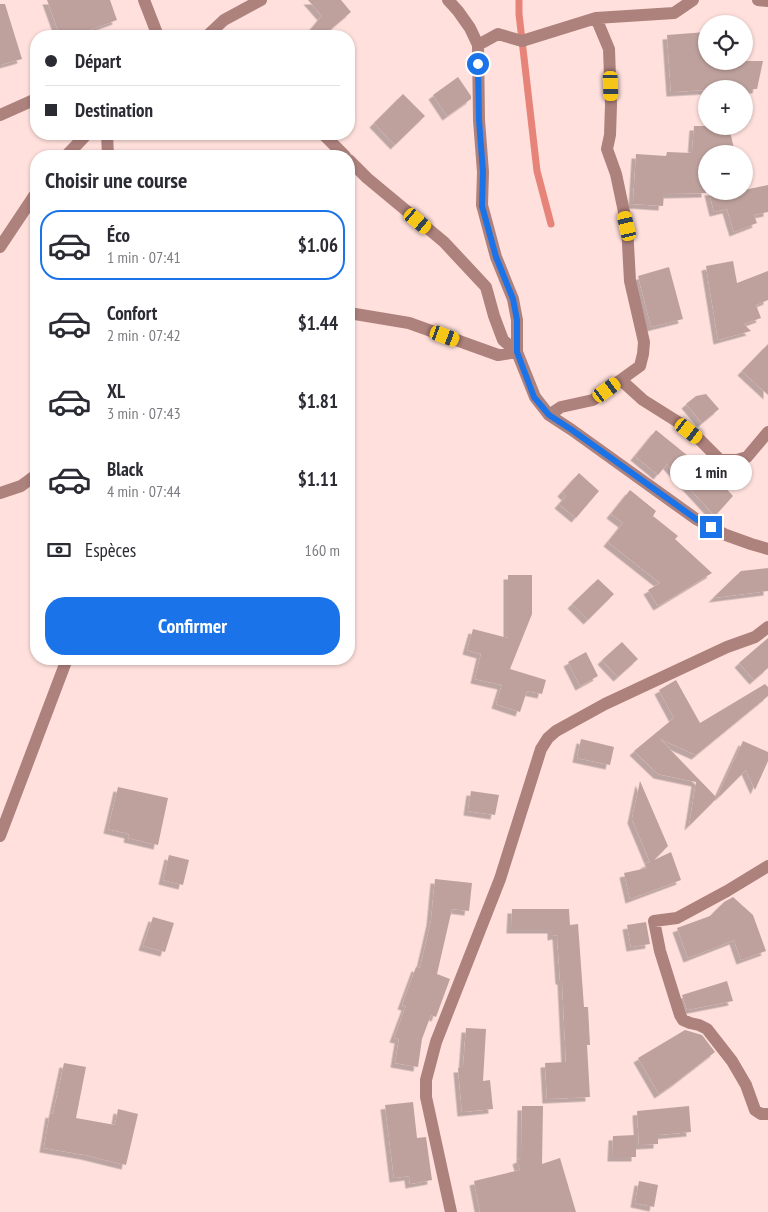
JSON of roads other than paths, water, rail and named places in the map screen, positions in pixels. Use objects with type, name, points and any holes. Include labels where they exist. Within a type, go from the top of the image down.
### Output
[{"type":"street","points":[[144,0],[156,30]]},
{"type":"street","points":[[213,30],[224,20],[261,0]]},
{"type":"street","points":[[448,0],[470,28],[478,45],[479,120],[483,172],[482,206],[496,257],[513,299],[517,320],[517,352],[534,397],[549,415],[696,519],[726,534],[751,544],[768,548]]},
{"type":"street","points":[[478,45],[498,34],[522,41],[596,18],[674,13],[693,0]]},
{"type":"street","points":[[758,0],[768,1]]},
{"type":"street","points":[[549,415],[561,407],[593,400],[640,366],[643,354],[644,342],[630,281],[627,226],[616,174],[607,149],[610,135],[611,104],[609,49],[596,18]]},
{"type":"street","points":[[0,114],[30,102]]},
{"type":"street","points":[[72,150],[81,140]]},
{"type":"street","points":[[329,140],[339,150]]},
{"type":"street","points":[[355,166],[444,242],[486,287],[503,340],[517,352]]},
{"type":"street","points":[[0,247],[30,202]]},
{"type":"street","points":[[355,314],[409,323],[498,355],[517,352]]},
{"type":"street","points":[[621,380],[643,400],[678,422],[720,460],[737,460],[747,457],[768,432]]},
{"type":"street","points":[[0,493],[21,486],[30,479]]},
{"type":"street","points":[[451,1212],[426,1096],[426,1080],[436,1042],[500,879],[541,749],[548,738],[564,726],[605,704],[755,637],[768,627]]},
{"type":"street","points":[[0,836],[65,665]]},
{"type":"street","points":[[768,866],[677,918],[654,921],[660,952],[680,1015],[683,1020],[707,1029],[737,1069],[746,1085],[755,1110],[761,1114],[768,1114]]},
{"type":"waterway","points":[[519,0],[537,171],[551,224]]}]
